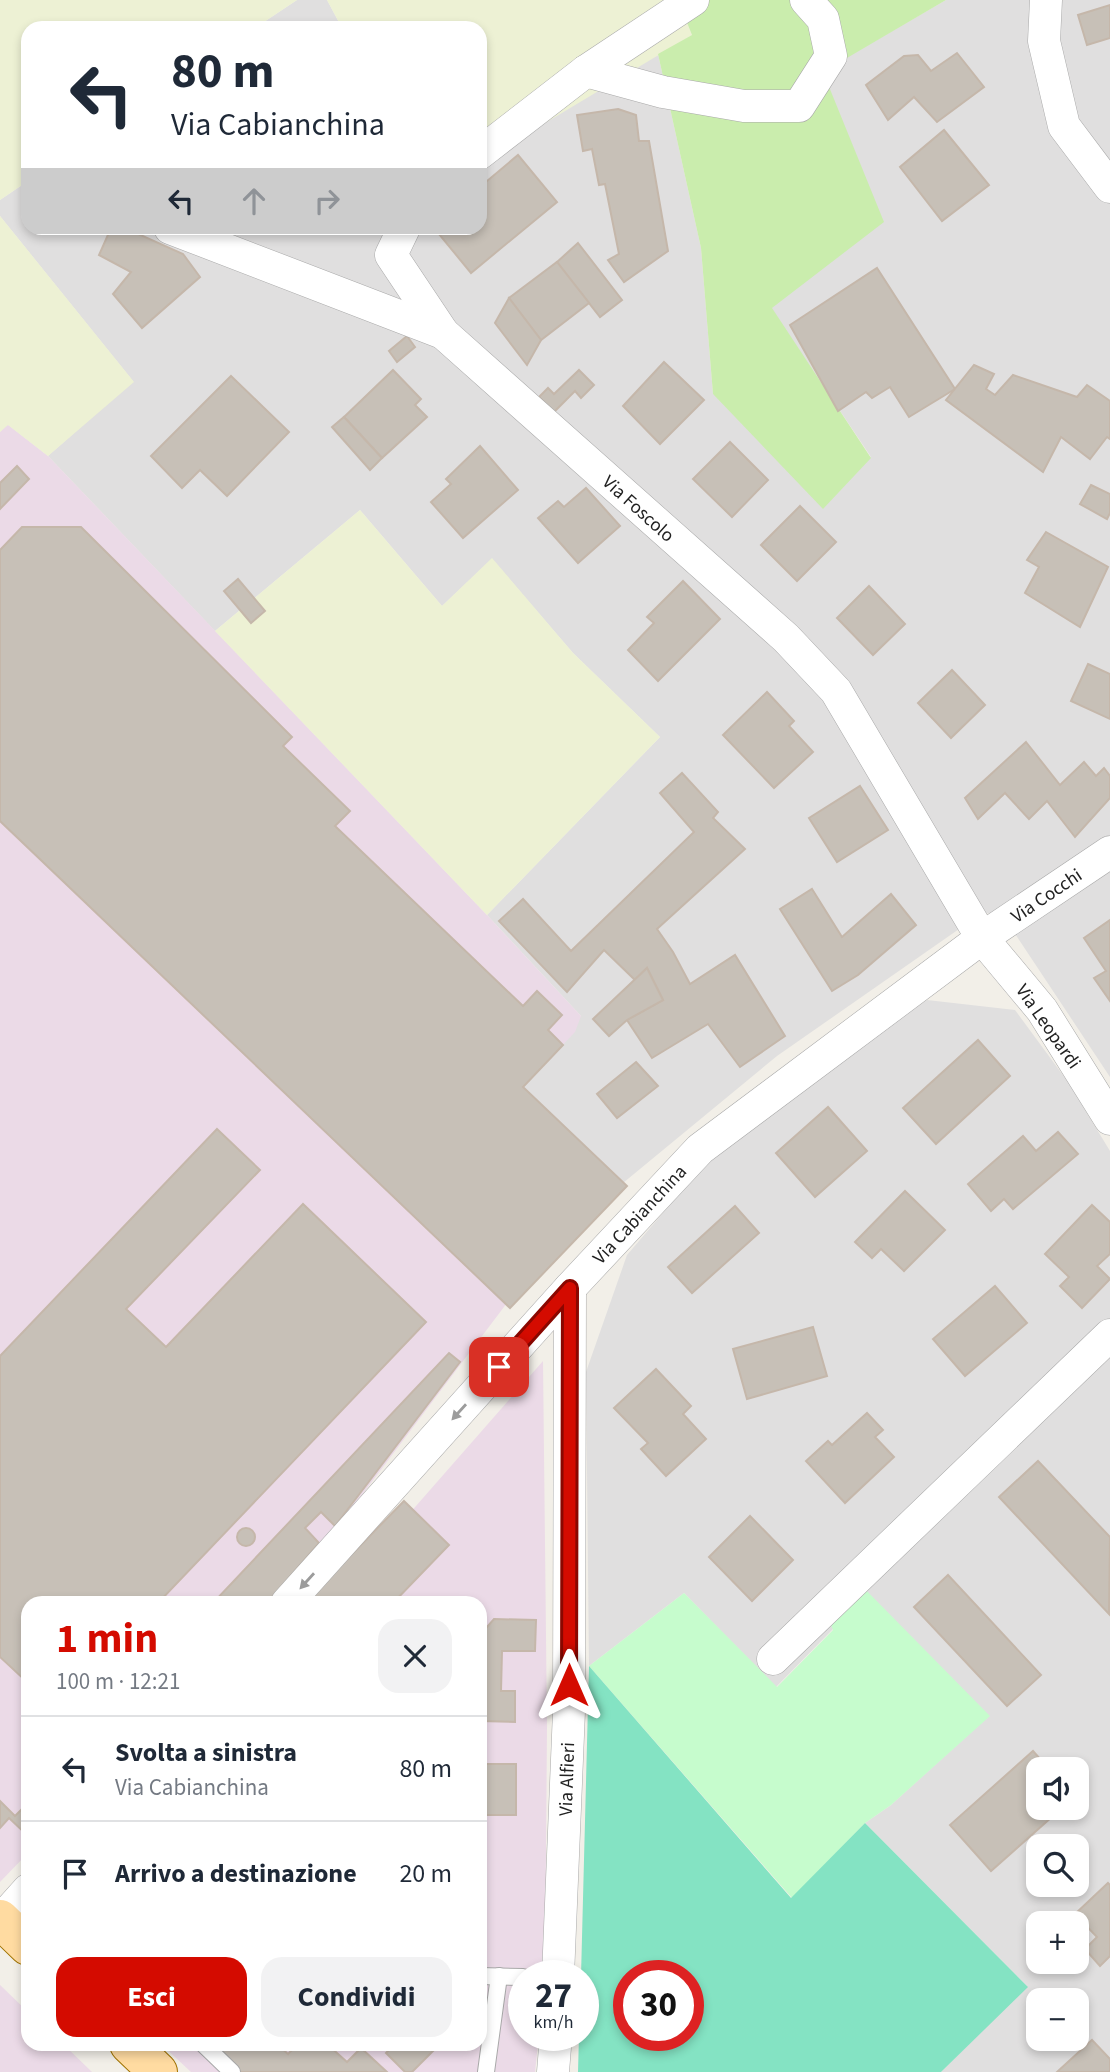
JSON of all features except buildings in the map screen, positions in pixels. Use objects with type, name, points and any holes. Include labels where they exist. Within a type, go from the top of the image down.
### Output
[{"type":"main road","points":[[0,1920],[21,1940]]},
{"type":"main road","points":[[136,2051],[158,2072]]},
{"type":"street","points":[[487,148],[586,71],[693,0]]},
{"type":"street","points":[[586,71],[663,92],[744,106],[799,106],[831,56],[823,19],[806,0]]},
{"type":"street","points":[[1046,0],[1044,41],[1064,126],[1110,187]]},
{"type":"street","name":"Via Foscolo","points":[[188,235],[443,333],[786,638],[836,691],[982,938]]},
{"type":"street","points":[[401,235],[391,255],[443,333]]},
{"type":"street","name":"Via Cocchi","points":[[982,938],[1110,852]]},
{"type":"street","name":"Via Leopardi","points":[[982,938],[1042,1010],[1110,1119]]},
{"type":"street","name":"Via Cabianchina","points":[[293,1596],[570,1288],[700,1150],[982,938]]},
{"type":"street","name":"Via Alfieri","points":[[559,1960],[569,1711],[570,1288]]},
{"type":"street","points":[[773,1659],[1110,1335]]},
{"type":"street","points":[[0,1920],[21,1898]]},
{"type":"street","points":[[553,2072],[555,2051]]},
{"type":"lane","points":[[487,1976],[508,1976]]},
{"type":"lane","points":[[486,2072],[499,1976]]},
{"type":"lane","points":[[210,2051],[232,2072]]},
{"type":"shaded area","points":[[297,0],[327,0],[338,21],[266,21]]},
{"type":"shaded area","points":[[946,0],[1110,0],[1110,1077],[1002,914],[982,913],[777,1056],[623,1183],[523,1087],[581,1016],[487,915],[660,737],[573,653],[492,559],[442,606],[360,510],[215,631],[48,456],[133,381],[0,216],[0,200],[21,186],[21,235],[487,235],[487,158],[658,54],[701,248],[713,394],[871,457],[771,308],[823,71]]},
{"type":"shaded area","points":[[7,424],[48,456],[581,1016],[575,1032],[523,1087],[618,1178],[513,1295],[349,1512],[272,1596],[21,1596],[21,1860],[0,1882],[0,432]]},
{"type":"shaded area","points":[[927,1000],[1015,1010],[1068,1082],[1110,1151],[1110,2072],[941,2072],[1027,1986],[865,1823],[891,1805],[989,1716],[833,1629],[776,1687],[684,1593],[589,1666],[586,1372],[627,1255],[709,1159],[797,1090]]},
{"type":"shaded area","points":[[543,1361],[547,1727],[545,1960],[508,1960],[508,2051],[537,2051],[535,2072],[191,2072],[168,2051],[487,2051],[487,1596],[337,1596]]},
{"type":"shaded area","points":[[0,1985],[21,2005],[21,2051],[70,2051],[92,2072],[0,2072]]},
{"type":"green space","points":[[0,0],[297,0],[266,21],[21,21],[21,186],[0,200]]},
{"type":"green space","points":[[327,0],[678,0],[692,35],[487,158],[487,21],[338,21]]},
{"type":"green space","points":[[678,0],[946,0],[823,72],[884,222],[772,308],[871,458],[823,509],[713,394],[701,248],[658,54],[692,35]]},
{"type":"green space","points":[[0,216],[134,382],[48,456],[8,425],[0,432]]},
{"type":"green space","points":[[360,510],[442,606],[492,558],[573,653],[660,737],[487,915],[215,631]]},
{"type":"green space","points":[[857,1581],[990,1716],[891,1805],[865,1823],[792,1898],[589,1666],[684,1593],[777,1687],[833,1630],[826,1613]]},
{"type":"green space","points":[[589,1666],[791,1898],[865,1823],[1028,1987],[941,2072],[578,2072],[579,2051],[599,2051],[599,1960],[581,1960]]},
{"type":"route","points":[[499,1367],[570,1288],[569,1685]]}]
